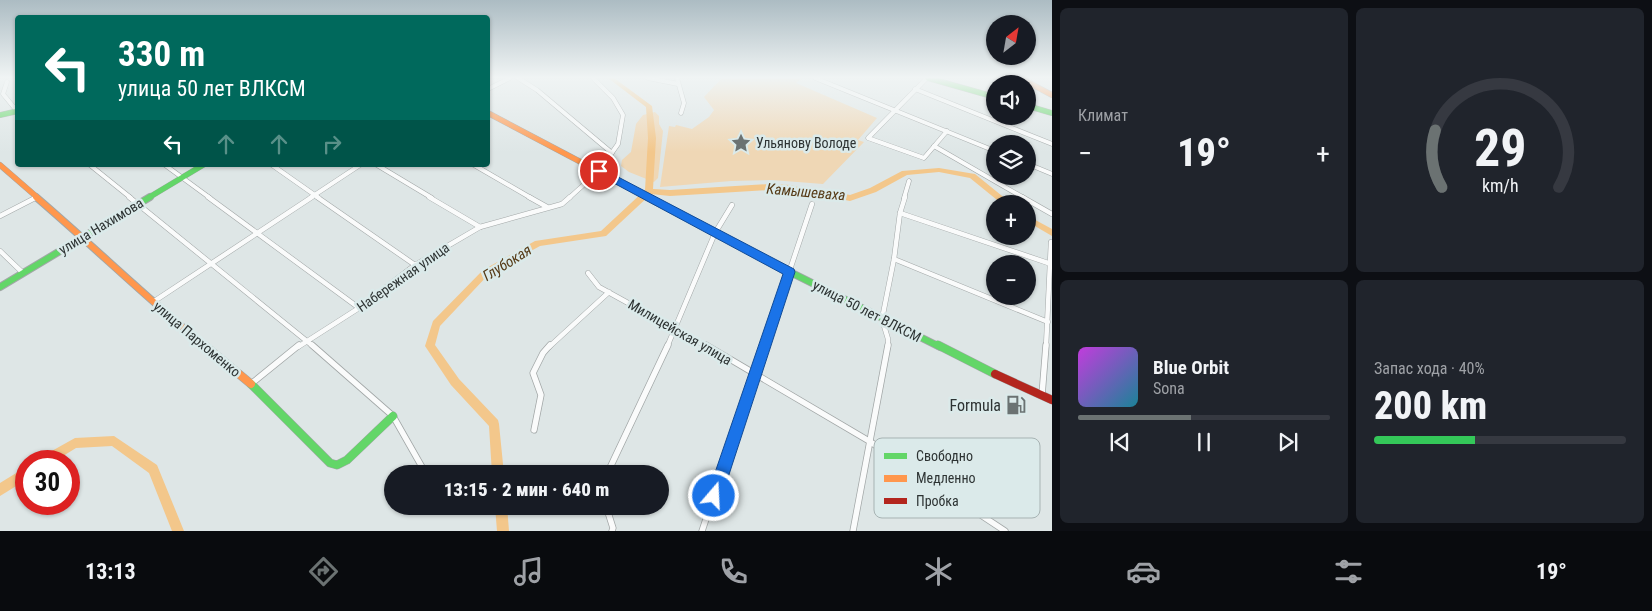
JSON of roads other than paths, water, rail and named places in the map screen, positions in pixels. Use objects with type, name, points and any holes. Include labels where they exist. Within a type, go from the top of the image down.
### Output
[{"type":"street","points":[[552,103],[612,153]]},
{"type":"street","name":"Набережная улица","points":[[251,384],[306,340],[359,308],[415,265],[480,227],[562,204],[599,171],[612,153],[619,139],[622,115],[616,103]]},
{"type":"street","points":[[681,113],[684,103]]},
{"type":"street","points":[[876,103],[986,147]]},
{"type":"street","points":[[901,103],[868,138],[924,158],[947,131]]},
{"type":"street","points":[[949,103],[1052,144]]},
{"type":"street","points":[[1036,108],[1052,113]]},
{"type":"street","points":[[0,115],[15,111]]},
{"type":"street","name":"улица 50 лет ВЛКСМ","points":[[490,114],[632,188],[715,234],[882,318],[1052,400]]},
{"type":"street","points":[[934,146],[1052,214]]},
{"type":"street","name":"улица Пархоменко","points":[[0,165],[83,237],[153,303],[251,384],[330,463],[337,465],[347,460],[393,416]]},
{"type":"street","points":[[92,167],[306,340],[393,416],[421,465]]},
{"type":"street","points":[[167,167],[359,308]]},
{"type":"street","name":"улица Нахимова","points":[[0,287],[199,167]]},
{"type":"street","points":[[275,167],[415,265]]},
{"type":"street","points":[[153,303],[357,167]]},
{"type":"street","points":[[380,167],[480,227]]},
{"type":"street","points":[[477,167],[547,207]]},
{"type":"street","points":[[1036,167],[1052,174]]},
{"type":"street","points":[[853,531],[887,355],[888,339],[882,318],[894,259],[900,213],[909,181]]},
{"type":"street","points":[[0,216],[37,197]]},
{"type":"street","points":[[702,531],[812,204]]},
{"type":"street","points":[[611,465],[676,328],[715,234],[732,205]]},
{"type":"street","points":[[900,213],[1050,264]]},
{"type":"street","points":[[1042,395],[1051,300],[1051,242]]},
{"type":"street","points":[[0,251],[22,274]]},
{"type":"street","points":[[894,259],[1048,322]]},
{"type":"street","name":"Милицейская улица","points":[[588,273],[599,287],[676,328],[874,444]]},
{"type":"street","points":[[534,430],[541,395],[533,373],[543,353],[610,292]]},
{"type":"street","points":[[609,515],[613,528],[612,531]]},
{"type":"street","name":"Милицейская улица","points":[[983,518],[1005,531]]},
{"type":"waterway","name":"Глубокая","points":[[645,103],[649,106],[652,138],[649,191]]},
{"type":"waterway","name":"Камышеваха","points":[[649,191],[670,193],[769,187],[791,188],[812,194],[821,192],[850,198],[873,190],[905,173],[939,170],[972,176],[996,195]]},
{"type":"waterway","name":"Глубокая","points":[[497,465],[494,424],[455,382],[430,346],[436,324],[486,272],[538,243],[603,234],[649,191]]},
{"type":"waterway","name":"Камышеваха","points":[[1036,224],[1052,233]]},
{"type":"waterway","name":"Глубокая","points":[[63,450],[75,443],[114,441],[153,469],[178,531]]},
{"type":"waterway","name":"Глубокая","points":[[0,490],[15,480]]},
{"type":"waterway","name":"Глубокая","points":[[502,515],[503,531]]},
{"type":"place","name":"Ульянову Володе","points":[[741,143]]},
{"type":"place","name":"Formula","points":[[1016,405]]}]
